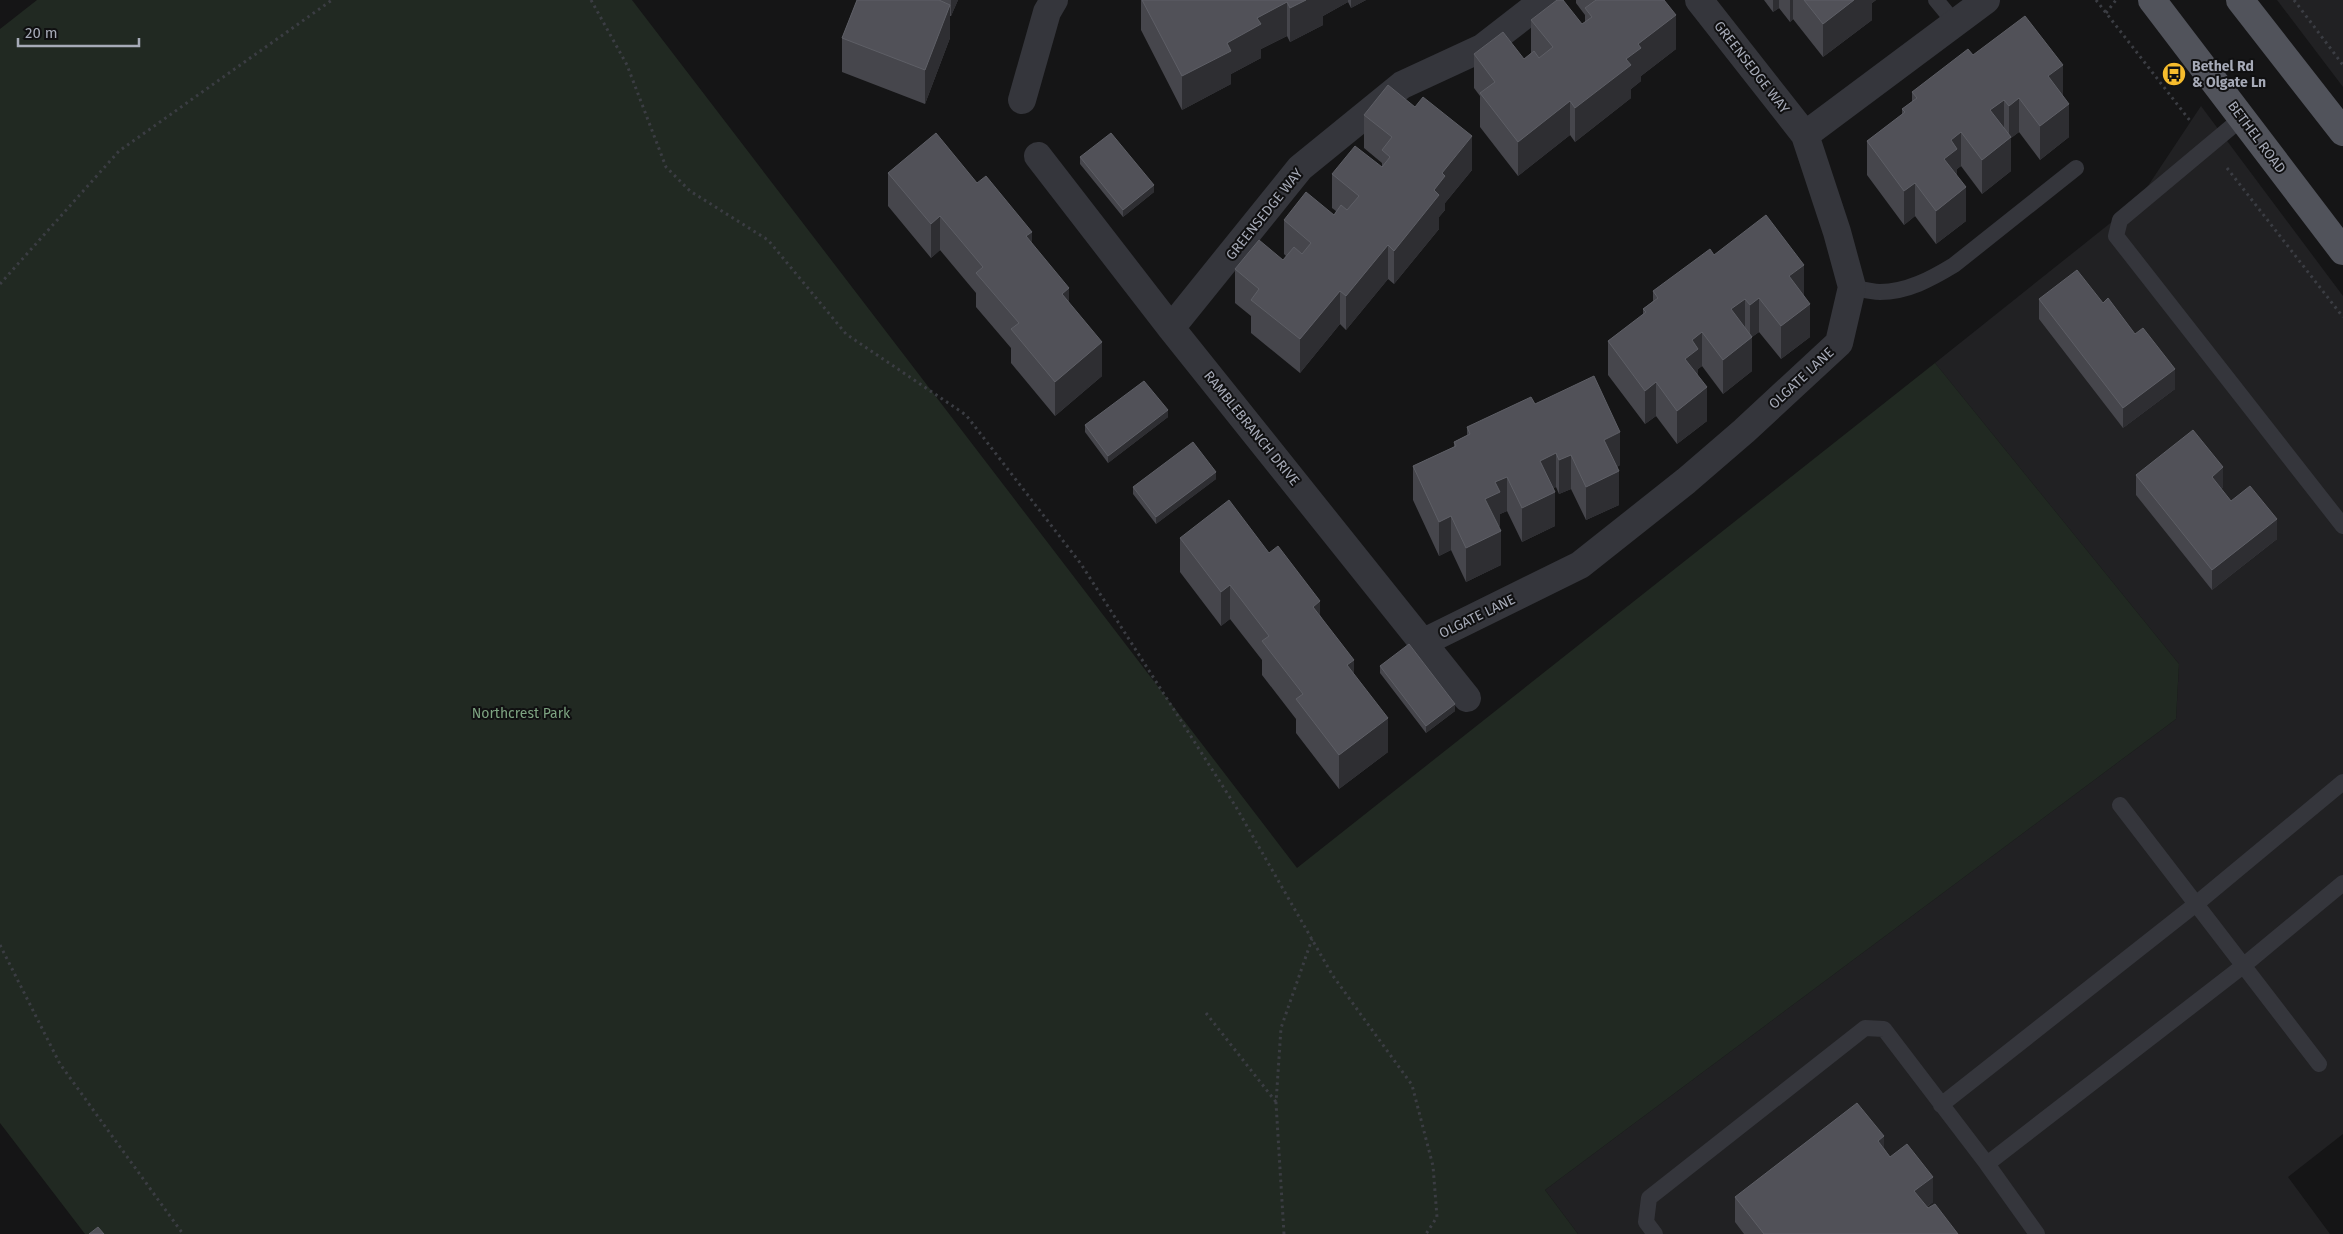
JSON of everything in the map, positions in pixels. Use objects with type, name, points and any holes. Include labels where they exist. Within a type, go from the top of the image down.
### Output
[{"type":"main road","name":"BETHEL ROAD","points":[[2152,0],[2343,251]]},
{"type":"main road","points":[[2240,0],[2343,132]]},
{"type":"street","points":[[1022,100],[1047,12],[1054,0]]},
{"type":"street","name":"GREENSEDGE WAY","points":[[1172,328],[1300,168],[1402,85],[1482,48],[1544,0]]},
{"type":"street","name":"GREENSEDGE WAY","points":[[1699,0],[1805,135]]},
{"type":"street","points":[[1805,135],[1986,0]]},
{"type":"street","name":"OLGATE LANE","points":[[1424,642],[1580,565],[1686,481],[1744,431],[1839,343],[1852,287],[1837,232],[1805,135]]},
{"type":"street","name":"RAMBLEBRANCH DRIVE","points":[[1038,156],[1172,328],[1467,698]]},
{"type":"lane","points":[[1936,0],[1955,23]]},
{"type":"lane","points":[[2242,118],[2120,220],[2116,236],[2343,526]]},
{"type":"lane","points":[[1852,287],[1880,292],[1910,287],[1932,278],[1954,265],[2076,168]]},
{"type":"lane","points":[[1941,1105],[2196,904],[2343,782]]},
{"type":"lane","points":[[2120,805],[2319,1064]]},
{"type":"lane","points":[[1987,1164],[2243,966],[2343,883]]},
{"type":"lane","points":[[1655,1234],[1646,1222],[1649,1198],[1864,1028],[1884,1029],[1987,1164],[2037,1234]]},
{"type":"path","points":[[0,284],[119,151],[332,0]]},
{"type":"path","points":[[590,0],[627,65],[666,167],[690,191],[768,240],[846,334],[966,415],[1081,564],[1236,808],[1333,976],[1412,1085],[1433,1166],[1437,1217],[1426,1234]]},
{"type":"path","points":[[2106,13],[2116,0]]},
{"type":"path","points":[[2294,0],[2343,65]]},
{"type":"path","points":[[1284,1234],[1276,1103],[1281,1028],[1312,939]]},
{"type":"path","points":[[0,945],[60,1064],[183,1234]]},
{"type":"path","points":[[1206,1013],[1276,1103]]},
{"type":"shaded area","points":[[2277,0],[2343,0],[2343,87]]},
{"type":"shaded area","points":[[2201,106],[2343,296],[2343,1134],[2288,1177],[2330,1234],[1578,1234],[1545,1190],[2176,719],[2179,664],[1935,363],[2138,201]]},
{"type":"green space","name":"Northcrest Park","points":[[37,0],[632,0],[1297,868],[1935,363],[2179,664],[2176,719],[1545,1190],[1578,1234],[85,1234],[0,1123],[0,29]]},
{"type":"building","points":[[857,0],[939,0],[950,5],[925,70],[842,38]]},
{"type":"building","points":[[1142,0],[1306,0],[1290,8],[1287,2],[1257,18],[1261,24],[1227,43],[1231,51],[1182,76]]},
{"type":"building","points":[[1557,0],[1563,0],[1582,24],[1592,17],[1585,8],[1596,0],[1664,0],[1676,15],[1638,44],[1641,48],[1626,59],[1631,65],[1575,108],[1570,101],[1518,142],[1480,93],[1495,82],[1474,54],[1503,32],[1524,59],[1534,51],[1539,58],[1553,47],[1531,20]]},
{"type":"building","points":[[1804,0],[1854,0],[1823,24]]},
{"type":"building","points":[[2025,16],[2063,65],[2048,76],[2069,104],[2040,126],[2019,98],[2009,106],[2004,100],[1990,110],[2011,137],[1982,160],[1961,132],[1951,140],[1957,149],[1944,159],[1966,187],[1936,211],[1915,183],[1904,191],[1867,141],[1905,112],[1902,109],[1917,98],[1912,92],[1968,49],[1973,55]]},
{"type":"building","points":[[1388,85],[1415,107],[1423,97],[1472,136],[1442,173],[1445,176],[1434,190],[1439,195],[1394,251],[1388,245],[1346,296],[1340,291],[1300,339],[1251,300],[1259,289],[1235,269],[1259,240],[1283,260],[1294,247],[1302,254],[1311,243],[1284,220],[1306,192],[1334,215],[1341,205],[1347,210],[1359,196],[1332,174],[1355,146],[1382,167],[1390,157],[1382,150],[1392,137],[1364,115]]},
{"type":"building","points":[[936,133],[977,183],[986,176],[1032,232],[1026,236],[1069,288],[1062,294],[1102,342],[1055,382],[1011,329],[1019,323],[976,273],[983,267],[940,216],[931,224],[888,173]]},
{"type":"building","points":[[1111,133],[1154,185],[1123,210],[1080,157]]},
{"type":"building","points":[[1766,215],[1804,265],[1789,276],[1810,304],[1781,326],[1759,298],[1750,305],[1745,299],[1731,309],[1752,337],[1723,360],[1702,332],[1692,340],[1698,349],[1685,359],[1707,387],[1677,411],[1656,382],[1645,391],[1608,341],[1646,312],[1643,309],[1658,298],[1653,291],[1710,249],[1714,255]]},
{"type":"building","points":[[2077,270],[2103,303],[2108,298],[2135,334],[2143,328],[2175,369],[2123,408],[2039,299]]},
{"type":"building","points":[[1594,376],[1620,432],[1604,440],[1619,471],[1586,487],[1571,455],[1559,460],[1556,453],[1540,461],[1555,492],[1522,508],[1507,477],[1495,482],[1500,492],[1485,499],[1501,531],[1466,548],[1451,516],[1439,522],[1413,466],[1456,446],[1454,442],[1470,434],[1467,427],[1531,397],[1535,404]]},
{"type":"building","points":[[1144,381],[1168,410],[1108,456],[1085,425]]},
{"type":"building","points":[[2193,430],[2223,467],[2212,477],[2231,501],[2250,486],[2277,519],[2212,570],[2136,475]]},
{"type":"building","points":[[1193,442],[1216,472],[1156,517],[1133,487]]},
{"type":"building","points":[[1229,500],[1269,553],[1278,546],[1320,601],[1313,607],[1354,660],[1347,665],[1388,718],[1339,755],[1296,699],[1303,694],[1262,641],[1269,636],[1230,585],[1221,592],[1180,538]]},
{"type":"building","points":[[1409,644],[1455,704],[1426,726],[1380,666]]},
{"type":"building","points":[[1857,1103],[1884,1136],[1878,1141],[1890,1157],[1907,1144],[1933,1177],[1914,1191],[1928,1208],[1935,1204],[1958,1234],[1764,1234],[1735,1197]]},
{"type":"building","points":[[98,1227],[104,1234],[89,1234]]},
{"type":"place","name":"Bethel Rd & Olgate Ln","points":[[2174,74]]}]
